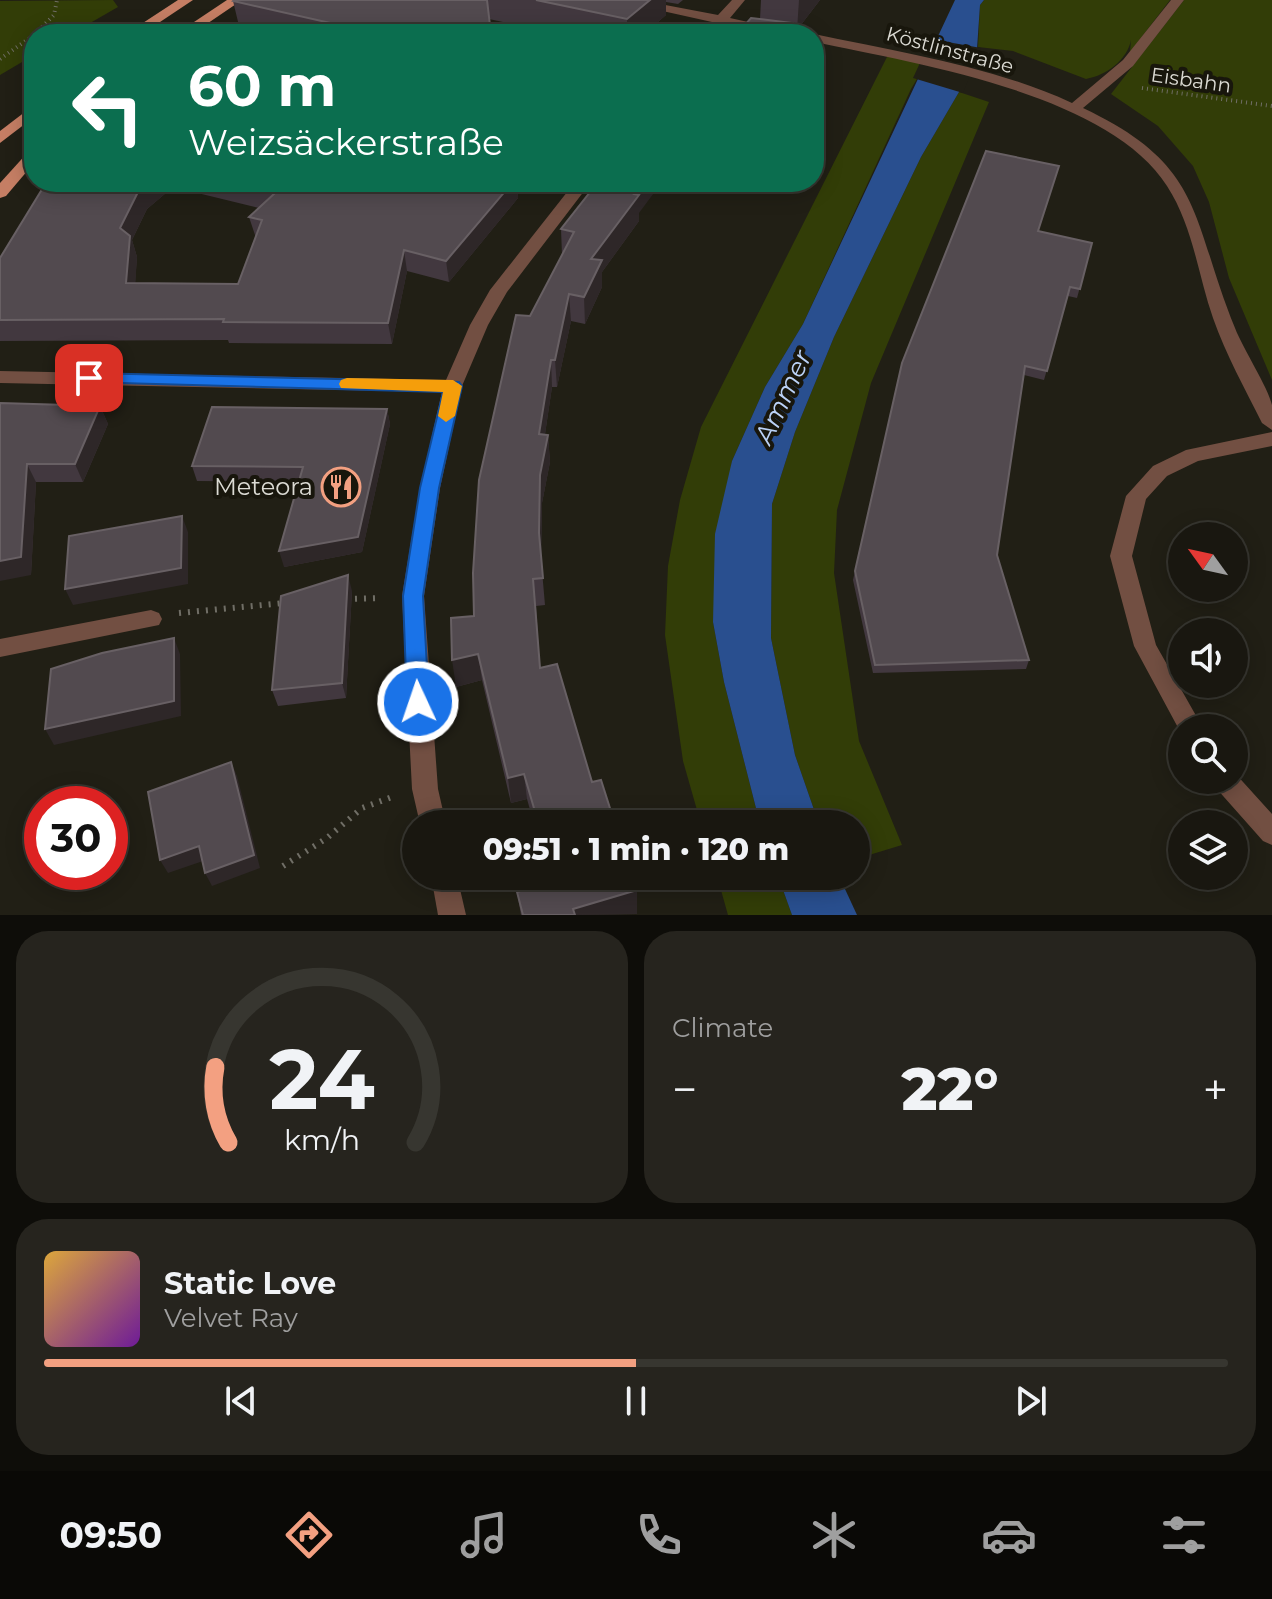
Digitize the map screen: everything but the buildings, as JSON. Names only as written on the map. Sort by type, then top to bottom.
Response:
[{"type":"main road","points":[[149,24],[187,0]]},
{"type":"main road","points":[[199,24],[236,0]]},
{"type":"main road","points":[[0,139],[24,118]]},
{"type":"main road","points":[[0,193],[24,165]]},
{"type":"street","points":[[619,0],[749,24]]},
{"type":"street","points":[[717,24],[739,0]]},
{"type":"street","points":[[1073,109],[1128,63],[1178,0]]},
{"type":"street","name":"Köstlinstraße","points":[[824,40],[941,65],[1000,83],[1073,109],[1137,144],[1172,180],[1192,222],[1223,322],[1272,423]]},
{"type":"street","points":[[430,810],[425,789],[413,596],[430,488],[453,386],[479,325],[499,290],[575,192]]},
{"type":"street","points":[[0,377],[453,386]]},
{"type":"street","points":[[1183,714],[1145,646],[1121,556],[1136,496],[1160,471],[1193,455],[1272,439]]},
{"type":"street","points":[[0,648],[151,619]]},
{"type":"street","points":[[1237,794],[1272,833]]},
{"type":"street","points":[[447,890],[452,915]]},
{"type":"path","points":[[45,24],[54,15],[57,0]]},
{"type":"path","points":[[0,59],[24,41]]},
{"type":"path","name":"Eisbahn","points":[[1105,83],[1272,106]]},
{"type":"path","points":[[332,600],[413,596]]},
{"type":"path","points":[[151,619],[205,608],[290,603]]},
{"type":"path","points":[[283,866],[330,837],[367,803],[382,799]]},
{"type":"green space","points":[[113,0],[118,7],[88,24],[24,24],[24,61],[0,75],[0,1]]},
{"type":"green space","points":[[984,0],[1170,0],[1130,52],[1131,40],[1115,66],[1086,79],[1013,51],[978,47],[980,5]]},
{"type":"green space","points":[[1184,0],[1272,0],[1272,380],[1229,278],[1209,202],[1193,166],[1158,126],[1111,94]]},
{"type":"green space","points":[[889,53],[927,62],[911,89],[803,324],[765,387],[732,461],[713,622],[724,682],[756,810],[697,810],[683,761],[665,635],[668,566],[680,500],[701,427],[819,192],[824,192],[824,182]]},
{"type":"green space","points":[[959,92],[989,102],[871,383],[837,510],[834,573],[859,741],[902,845],[870,855],[870,810],[814,810],[795,755],[771,638],[772,504],[795,432],[834,337],[921,157]]},
{"type":"green space","points":[[721,890],[783,890],[792,915],[728,915]]},
{"type":"water","name":"Ammer","points":[[955,0],[984,0],[980,5],[977,49],[959,92],[921,157],[834,337],[795,432],[772,504],[771,638],[795,755],[814,810],[756,810],[724,682],[713,622],[715,534],[732,461],[765,387],[803,324]]},
{"type":"water","points":[[783,890],[845,890],[857,915],[792,915]]},
{"type":"pier","points":[[931,39],[981,48],[963,93],[913,78]]},
{"type":"slow traffic","points":[[347,384],[453,386],[446,416]]},
{"type":"place","name":"Meteora","points":[[341,487]]},
{"type":"route","points":[[89,378],[453,386],[430,488],[413,596],[418,702]]}]
